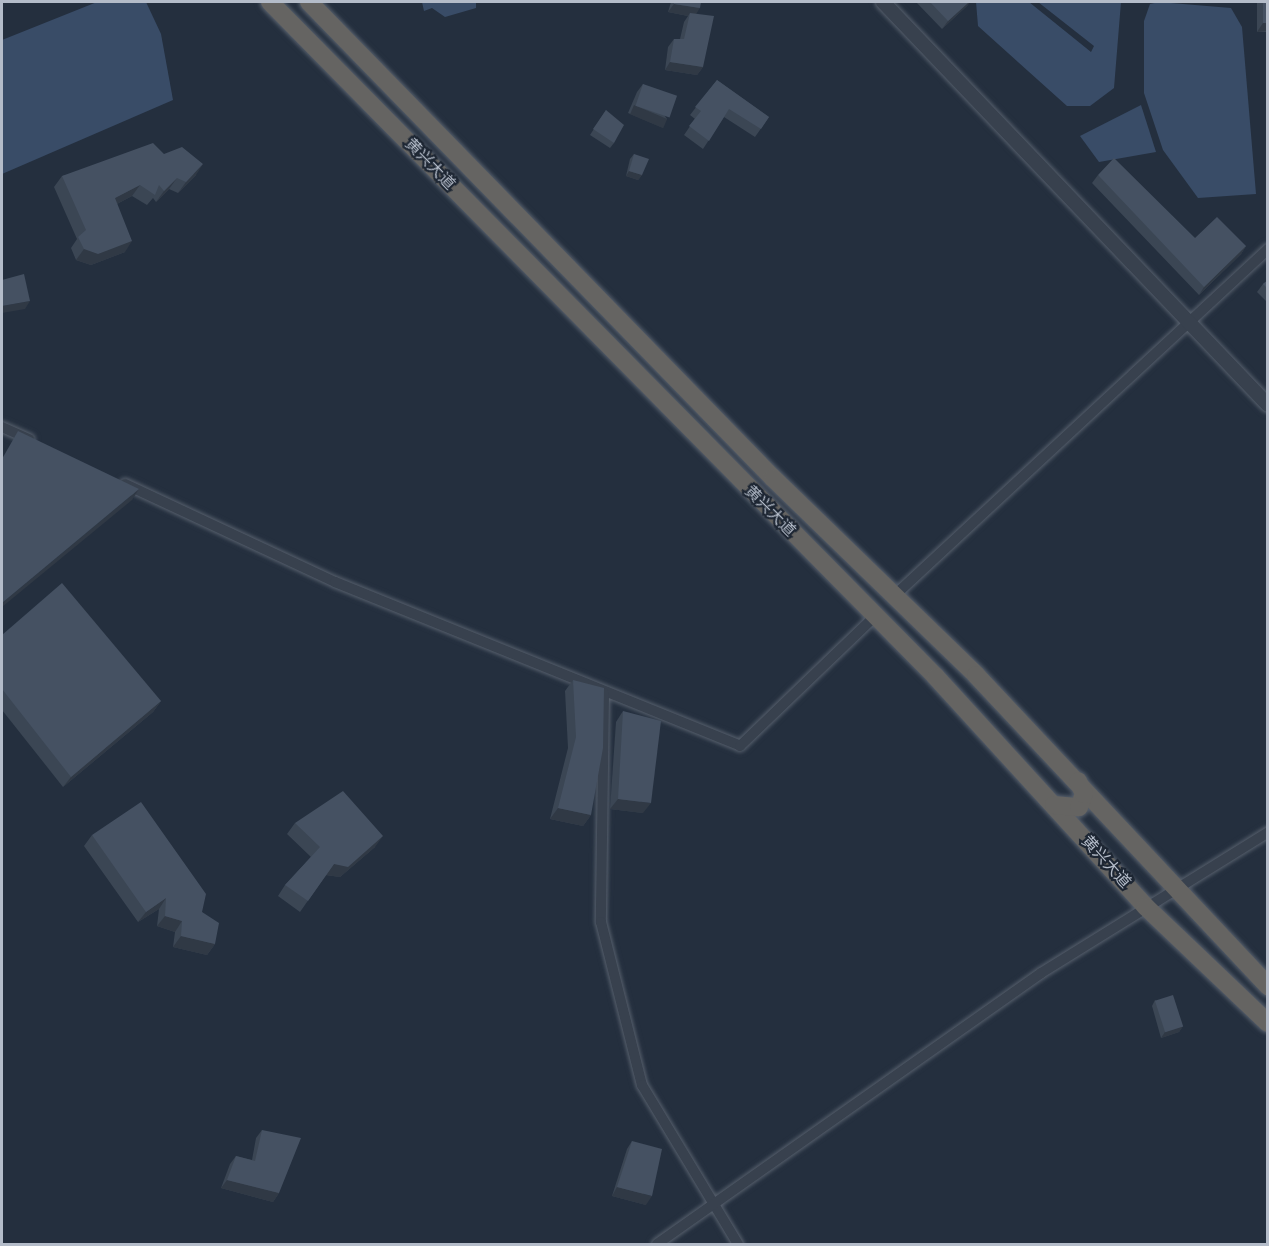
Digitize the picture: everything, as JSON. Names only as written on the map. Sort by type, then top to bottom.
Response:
[{"type":"highway","name":"黄兴大道","points":[[270,2],[874,616],[1054,805],[1146,907],[1268,1023]]},
{"type":"highway","name":"黄兴大道","points":[[309,2],[893,597],[1078,781],[1268,986]]},
{"type":"highway","points":[[1054,805],[1079,807],[1084,794],[1078,781]]},
{"type":"street","points":[[883,2],[1268,405]]},
{"type":"street","points":[[893,597],[1268,249]]},
{"type":"street","points":[[2,427],[38,443]]},
{"type":"street","points":[[111,478],[335,582],[604,693],[741,746],[874,616]]},
{"type":"street","points":[[604,693],[601,922],[642,1085],[711,1206],[738,1245]]},
{"type":"street","points":[[657,1245],[1041,974],[1268,832]]},
{"type":"water","points":[[97,2],[146,2],[161,34],[173,100],[2,174],[2,40]]},
{"type":"water","points":[[422,2],[476,2],[476,8],[445,17],[432,8],[424,11]]},
{"type":"water","points":[[976,2],[1029,2],[1091,52],[1094,46],[1038,2],[1121,2],[1114,88],[1090,106],[1067,106],[978,26]]},
{"type":"water","points":[[1159,2],[1231,8],[1242,27],[1256,194],[1198,198],[1163,150],[1144,93],[1144,21],[1150,4]]},
{"type":"water","points":[[1141,105],[1156,152],[1099,162],[1080,136]]},
{"type":"building","points":[[674,2],[701,2],[700,8],[674,4]]},
{"type":"building","points":[[930,2],[969,2],[948,21]]},
{"type":"building","points":[[1263,2],[1268,2],[1268,23],[1263,23]]},
{"type":"building","points":[[690,13],[714,16],[703,67],[670,62],[674,39],[684,39]]},
{"type":"building","points":[[717,80],[769,117],[761,129],[729,109],[709,141],[689,126],[701,111],[695,107]]},
{"type":"building","points":[[643,84],[677,96],[670,117],[636,106]]},
{"type":"building","points":[[606,110],[624,125],[614,143],[593,129]]},
{"type":"building","points":[[153,143],[164,154],[182,147],[203,164],[186,182],[177,178],[164,191],[159,185],[155,195],[140,185],[115,198],[132,241],[98,254],[84,249],[78,237],[86,230],[62,176]]},
{"type":"building","points":[[634,154],[649,159],[642,175],[629,171]]},
{"type":"building","points":[[1114,158],[1195,238],[1217,217],[1246,246],[1204,287],[1098,175]]},
{"type":"building","points":[[24,274],[30,301],[2,306],[2,280]]},
{"type":"building","points":[[18,431],[139,489],[2,603],[2,459]]},
{"type":"building","points":[[62,583],[161,701],[71,777],[2,689],[2,635]]},
{"type":"building","points":[[573,680],[604,688],[603,748],[591,815],[558,808],[576,737]]},
{"type":"building","points":[[623,711],[661,721],[651,803],[618,799]]},
{"type":"building","points":[[343,791],[383,836],[348,867],[334,864],[308,901],[285,885],[320,847],[295,823]]},
{"type":"building","points":[[141,802],[206,894],[202,912],[219,923],[215,944],[181,936],[182,921],[165,916],[166,898],[146,912],[92,835]]},
{"type":"building","points":[[1173,995],[1183,1026],[1165,1032],[1155,1001]]},
{"type":"building","points":[[262,1130],[301,1138],[279,1193],[227,1180],[236,1156],[255,1161]]},
{"type":"building","points":[[632,1141],[662,1149],[652,1196],[617,1187]]}]
